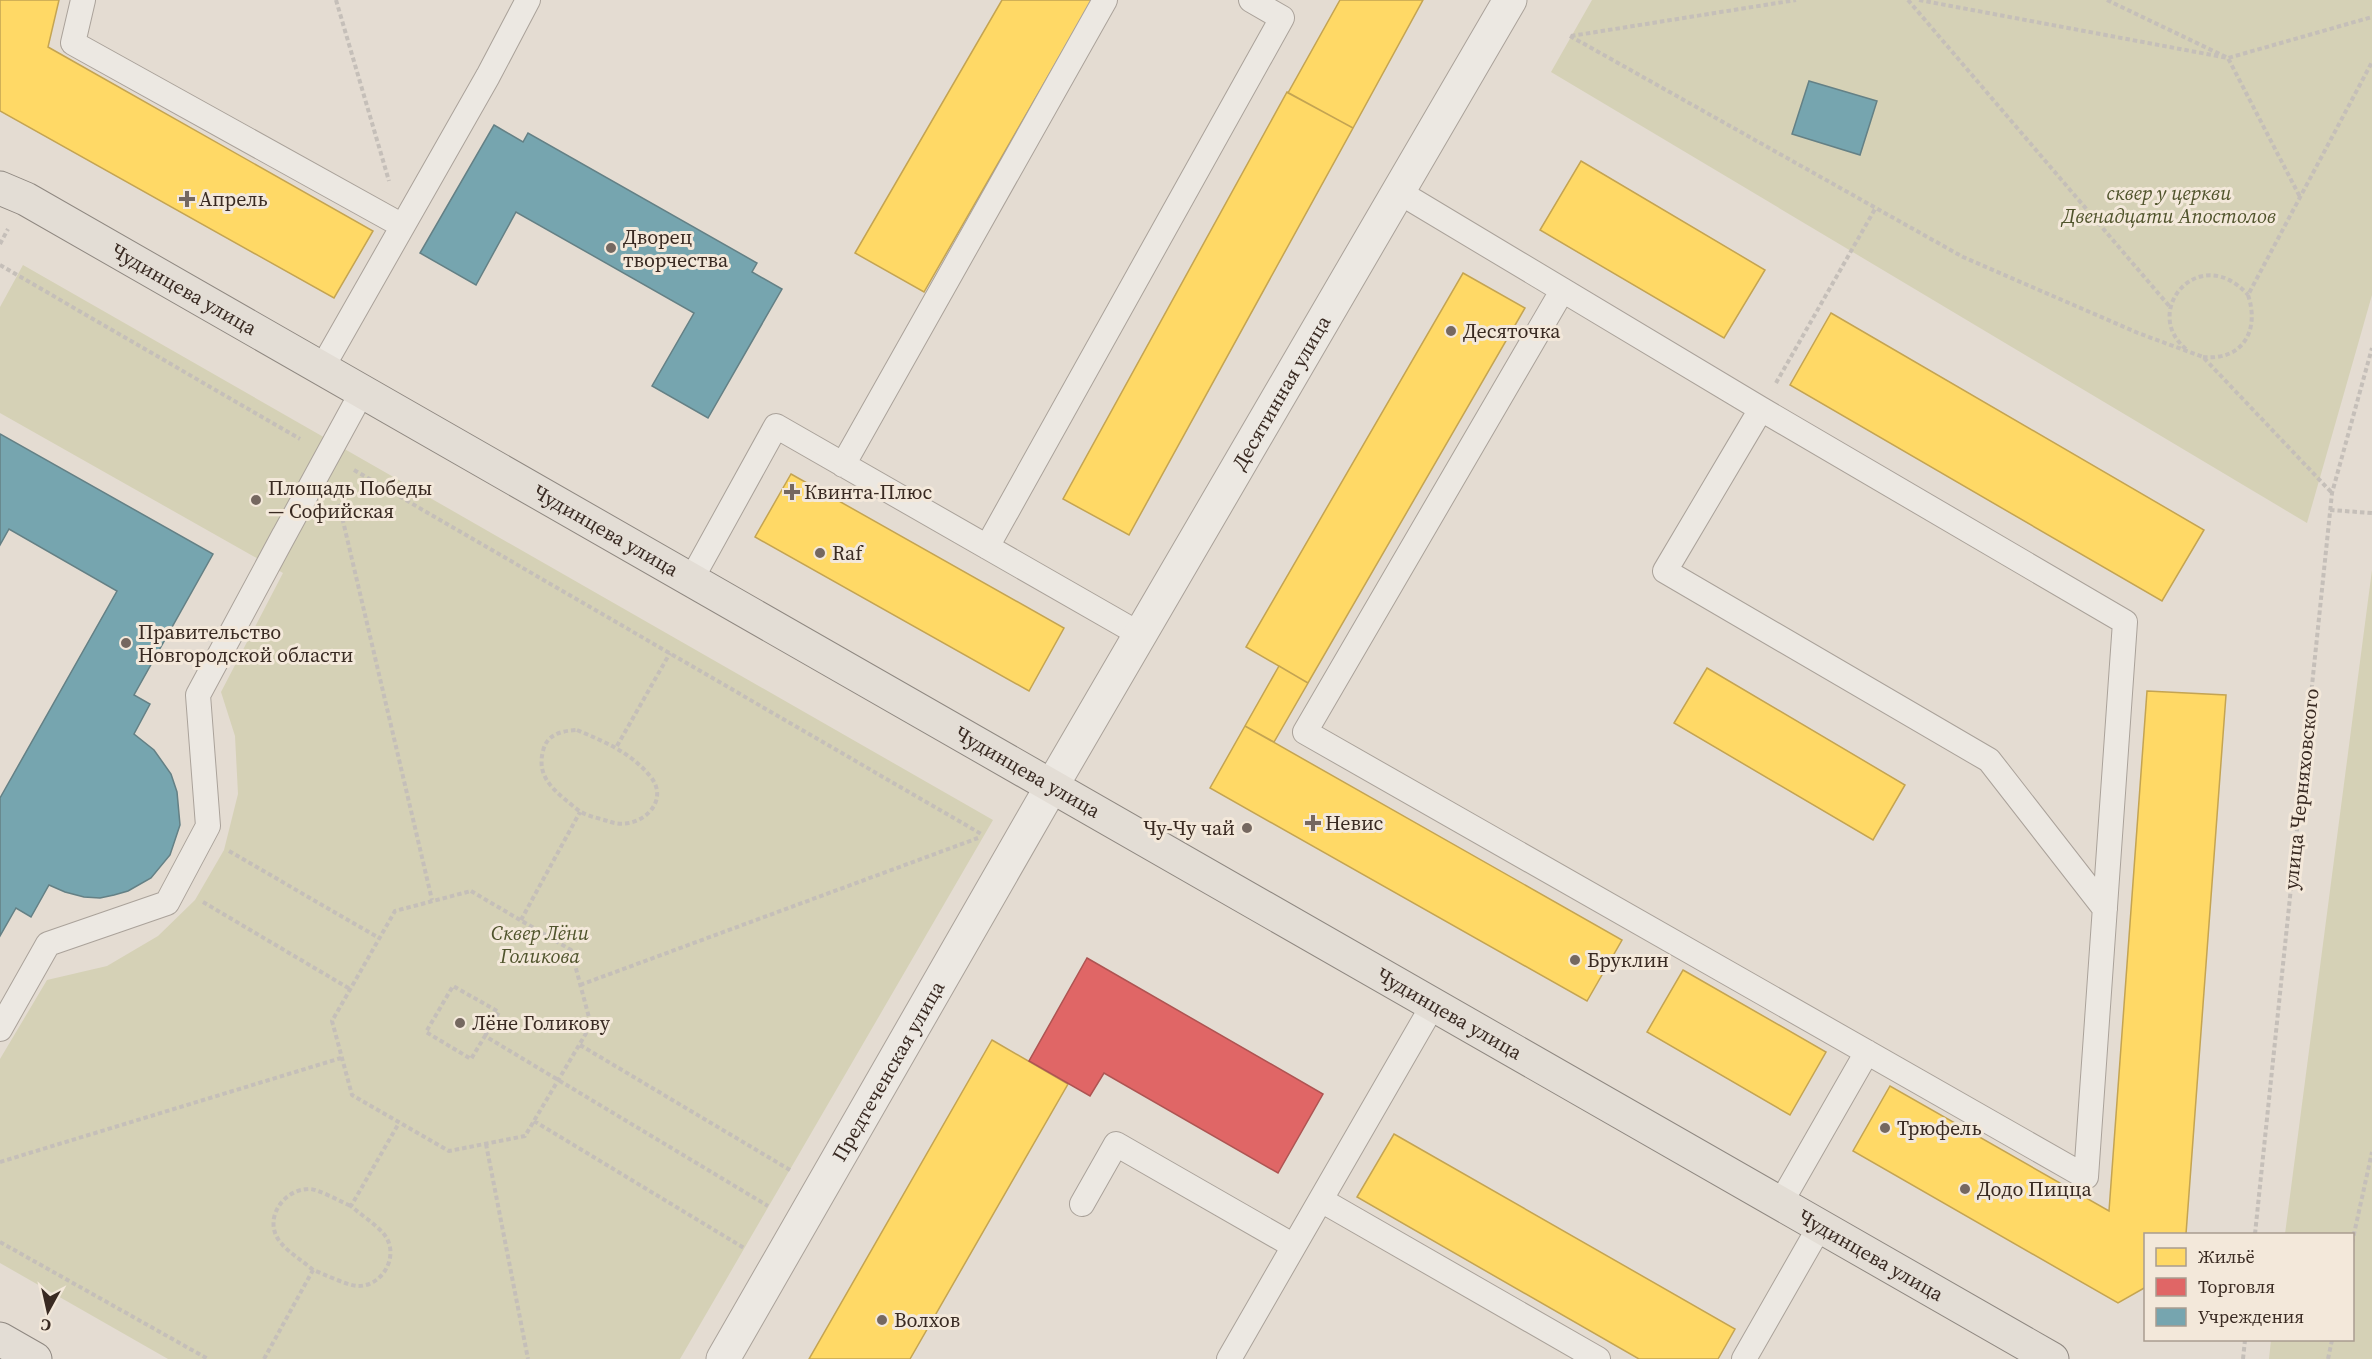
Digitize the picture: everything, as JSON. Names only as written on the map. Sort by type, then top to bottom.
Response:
[{"type":"main road","name":"Чудинцева улица","points":[[0,188],[26,199],[691,580],[1053,784],[1432,1005],[2052,1359]]},
{"type":"main road","points":[[0,1339],[35,1359]]},
{"type":"street","name":"Десятинная улица","points":[[1053,784],[1510,0]]},
{"type":"street","name":"Предтеченская улица","points":[[723,1359],[1053,784]]},
{"type":"lane","points":[[83,0],[73,43],[401,225]]},
{"type":"lane","points":[[322,368],[401,225],[488,76],[528,0]]},
{"type":"lane","points":[[843,465],[1105,0]]},
{"type":"lane","points":[[987,547],[1282,18],[1251,0]]},
{"type":"lane","points":[[1399,192],[1761,409],[2125,622],[2086,1177],[1305,732],[1562,291]]},
{"type":"lane","points":[[0,1029],[48,944],[167,903],[177,886],[208,826],[198,695],[362,392]]},
{"type":"lane","points":[[1761,409],[1665,571],[1989,760],[2105,909]]},
{"type":"lane","points":[[691,580],[776,426],[1141,635]]},
{"type":"lane","points":[[268,563],[284,535]]},
{"type":"lane","points":[[1229,1359],[1432,1005]]},
{"type":"lane","points":[[1780,1204],[1867,1052]]},
{"type":"lane","points":[[1082,1204],[1116,1144],[1294,1246]]},
{"type":"lane","points":[[1321,1200],[1598,1359]]},
{"type":"lane","points":[[1744,1359],[1820,1226]]},
{"type":"path","points":[[336,0],[401,225]]},
{"type":"path","points":[[1796,0],[1570,36],[1963,257],[2128,329],[2203,357],[2216,358],[2229,354],[2240,347],[2248,336],[2253,322],[2252,308],[2248,295],[2232,280],[2211,274],[2198,277],[2185,284],[2176,294],[2170,307],[2173,332],[2180,344],[2190,352],[2203,357],[2332,493]]},
{"type":"path","points":[[1908,0],[2170,307]]},
{"type":"path","points":[[1919,0],[2228,58],[2372,17]]},
{"type":"path","points":[[2107,0],[2228,58],[2300,197]]},
{"type":"path","points":[[2248,295],[2372,62]]},
{"type":"path","points":[[1761,409],[1875,209]]},
{"type":"path","points":[[0,244],[8,229]]},
{"type":"path","points":[[0,265],[984,836],[580,985]]},
{"type":"path","name":"улица Черняховского","points":[[2256,1233],[2332,493],[2372,348]]},
{"type":"path","points":[[328,455],[432,900]]},
{"type":"path","points":[[2330,510],[2372,513]]},
{"type":"path","points":[[617,747],[670,653]]},
{"type":"path","points":[[578,730],[617,747],[651,777],[657,792],[652,811],[639,821],[620,825],[580,812],[550,787],[540,763],[545,743],[559,731],[578,730]]},
{"type":"path","points":[[521,920],[580,812]]},
{"type":"path","points":[[203,836],[379,938]]},
{"type":"path","points":[[177,886],[350,989]]},
{"type":"path","points":[[471,891],[521,920],[571,950],[591,1025],[525,1136],[449,1151],[352,1095],[332,1021],[395,910],[471,891]]},
{"type":"path","points":[[453,986],[499,1012],[485,1036],[471,1059],[426,1032],[453,986]]},
{"type":"path","points":[[485,1036],[769,1207]]},
{"type":"path","points":[[579,1045],[820,1188]]},
{"type":"path","points":[[0,1162],[341,1058]]},
{"type":"path","points":[[534,1121],[775,1266]]},
{"type":"path","points":[[351,1206],[399,1123]]},
{"type":"path","points":[[486,1144],[528,1359]]},
{"type":"path","points":[[2354,1234],[2372,1152]]},
{"type":"path","points":[[309,1188],[351,1206],[385,1234],[390,1252],[387,1271],[375,1281],[357,1286],[313,1270],[279,1242],[273,1224],[277,1205],[291,1193],[309,1188]]},
{"type":"path","points":[[0,1242],[208,1359]]},
{"type":"path","points":[[264,1359],[313,1270]]},
{"type":"path","points":[[2243,1359],[2245,1341]]},
{"type":"path","points":[[2328,1359],[2332,1341]]},
{"type":"green space","name":"сквер у церкви Двенадцати Апостолов","points":[[1592,0],[2372,0],[2372,295],[2307,523],[1551,72]]},
{"type":"green space","name":"Сквер Лёни Голикова","points":[[23,265],[993,820],[680,1359],[168,1359],[0,1263],[0,1059],[47,980],[107,966],[158,936],[195,900],[224,850],[238,794],[235,736],[221,692],[283,573],[0,413],[0,307]]},
{"type":"green space","points":[[2372,570],[2372,1359],[2269,1359],[2271,1341],[2354,1341],[2354,1233],[2285,1233]]},
{"type":"building: Жильё","points":[[0,0],[59,0],[48,47],[373,231],[334,298],[0,111]]},
{"type":"building: Жильё","points":[[1002,0],[1092,0],[924,292],[855,253]]},
{"type":"building: Жильё","points":[[1340,0],[1423,0],[1353,128],[1288,93]]},
{"type":"building: Жильё","points":[[1287,92],[1353,128],[1129,535],[1063,499]]},
{"type":"building: Жильё","points":[[1581,161],[1765,270],[1724,338],[1540,230]]},
{"type":"building: Жильё","points":[[1463,273],[1525,308],[1308,683],[1246,647]]},
{"type":"building: Жильё","points":[[1831,313],[2204,530],[2162,601],[1790,385]]},
{"type":"building: Жильё","points":[[791,474],[1064,628],[1029,691],[755,537]]},
{"type":"building: Жильё","points":[[1279,666],[1308,683],[1274,742],[1245,726]]},
{"type":"building: Жильё","points":[[1707,668],[1905,785],[1873,840],[1674,723]]},
{"type":"building: Жильё","points":[[2147,691],[2226,695],[2186,1233],[2144,1233],[2144,1288],[2118,1303],[1853,1151],[1890,1086],[2109,1211]]},
{"type":"building: Жильё","points":[[1245,726],[1622,940],[1587,1001],[1210,788]]},
{"type":"building: Жильё","points":[[1683,970],[1826,1052],[1790,1115],[1647,1032]]},
{"type":"building: Жильё","points":[[992,1040],[1068,1084],[910,1359],[809,1359]]},
{"type":"building: Жильё","points":[[1394,1134],[1735,1329],[1718,1359],[1639,1359],[1357,1197]]},
{"type":"building: Торговля","points":[[1087,958],[1323,1094],[1278,1173],[1104,1073],[1090,1096],[1029,1061]]},
{"type":"building: Учреждения","points":[[1809,81],[1877,101],[1860,155],[1792,134]]},
{"type":"building: Учреждения","points":[[494,125],[523,142],[528,133],[757,263],[752,272],[782,289],[708,418],[652,386],[694,313],[516,212],[476,285],[420,253]]},
{"type":"building: Учреждения","name":"Правительство Новгородской области","points":[[0,434],[213,554],[134,695],[150,704],[134,734],[154,750],[171,774],[177,792],[180,825],[170,855],[151,878],[128,891],[114,895],[100,898],[84,897],[49,885],[31,917],[16,908],[0,936],[0,798],[117,591],[9,529],[0,545]]},
{"type":"place","name":"Апрель","points":[[187,199]]},
{"type":"place","name":"Дворец творчества","points":[[611,248]]},
{"type":"place","name":"Десяточка","points":[[1451,331]]},
{"type":"place","name":"Квинта-Плюс","points":[[792,492]]},
{"type":"place","name":"Площадь Победы — Софийская","points":[[256,500]]},
{"type":"place","name":"Raf","points":[[820,553]]},
{"type":"place","name":"Правительство Новгородской области","points":[[126,643]]},
{"type":"place","name":"Невис","points":[[1313,823]]},
{"type":"place","name":"Чу-Чу чай","points":[[1247,828]]},
{"type":"place","name":"Бруклин","points":[[1575,960]]},
{"type":"place","name":"Лёне Голикову","points":[[460,1023]]},
{"type":"place","name":"Трюфель","points":[[1885,1128]]},
{"type":"place","name":"Додо Пицца","points":[[1965,1189]]},
{"type":"place","name":"Волхов","points":[[882,1320]]}]
